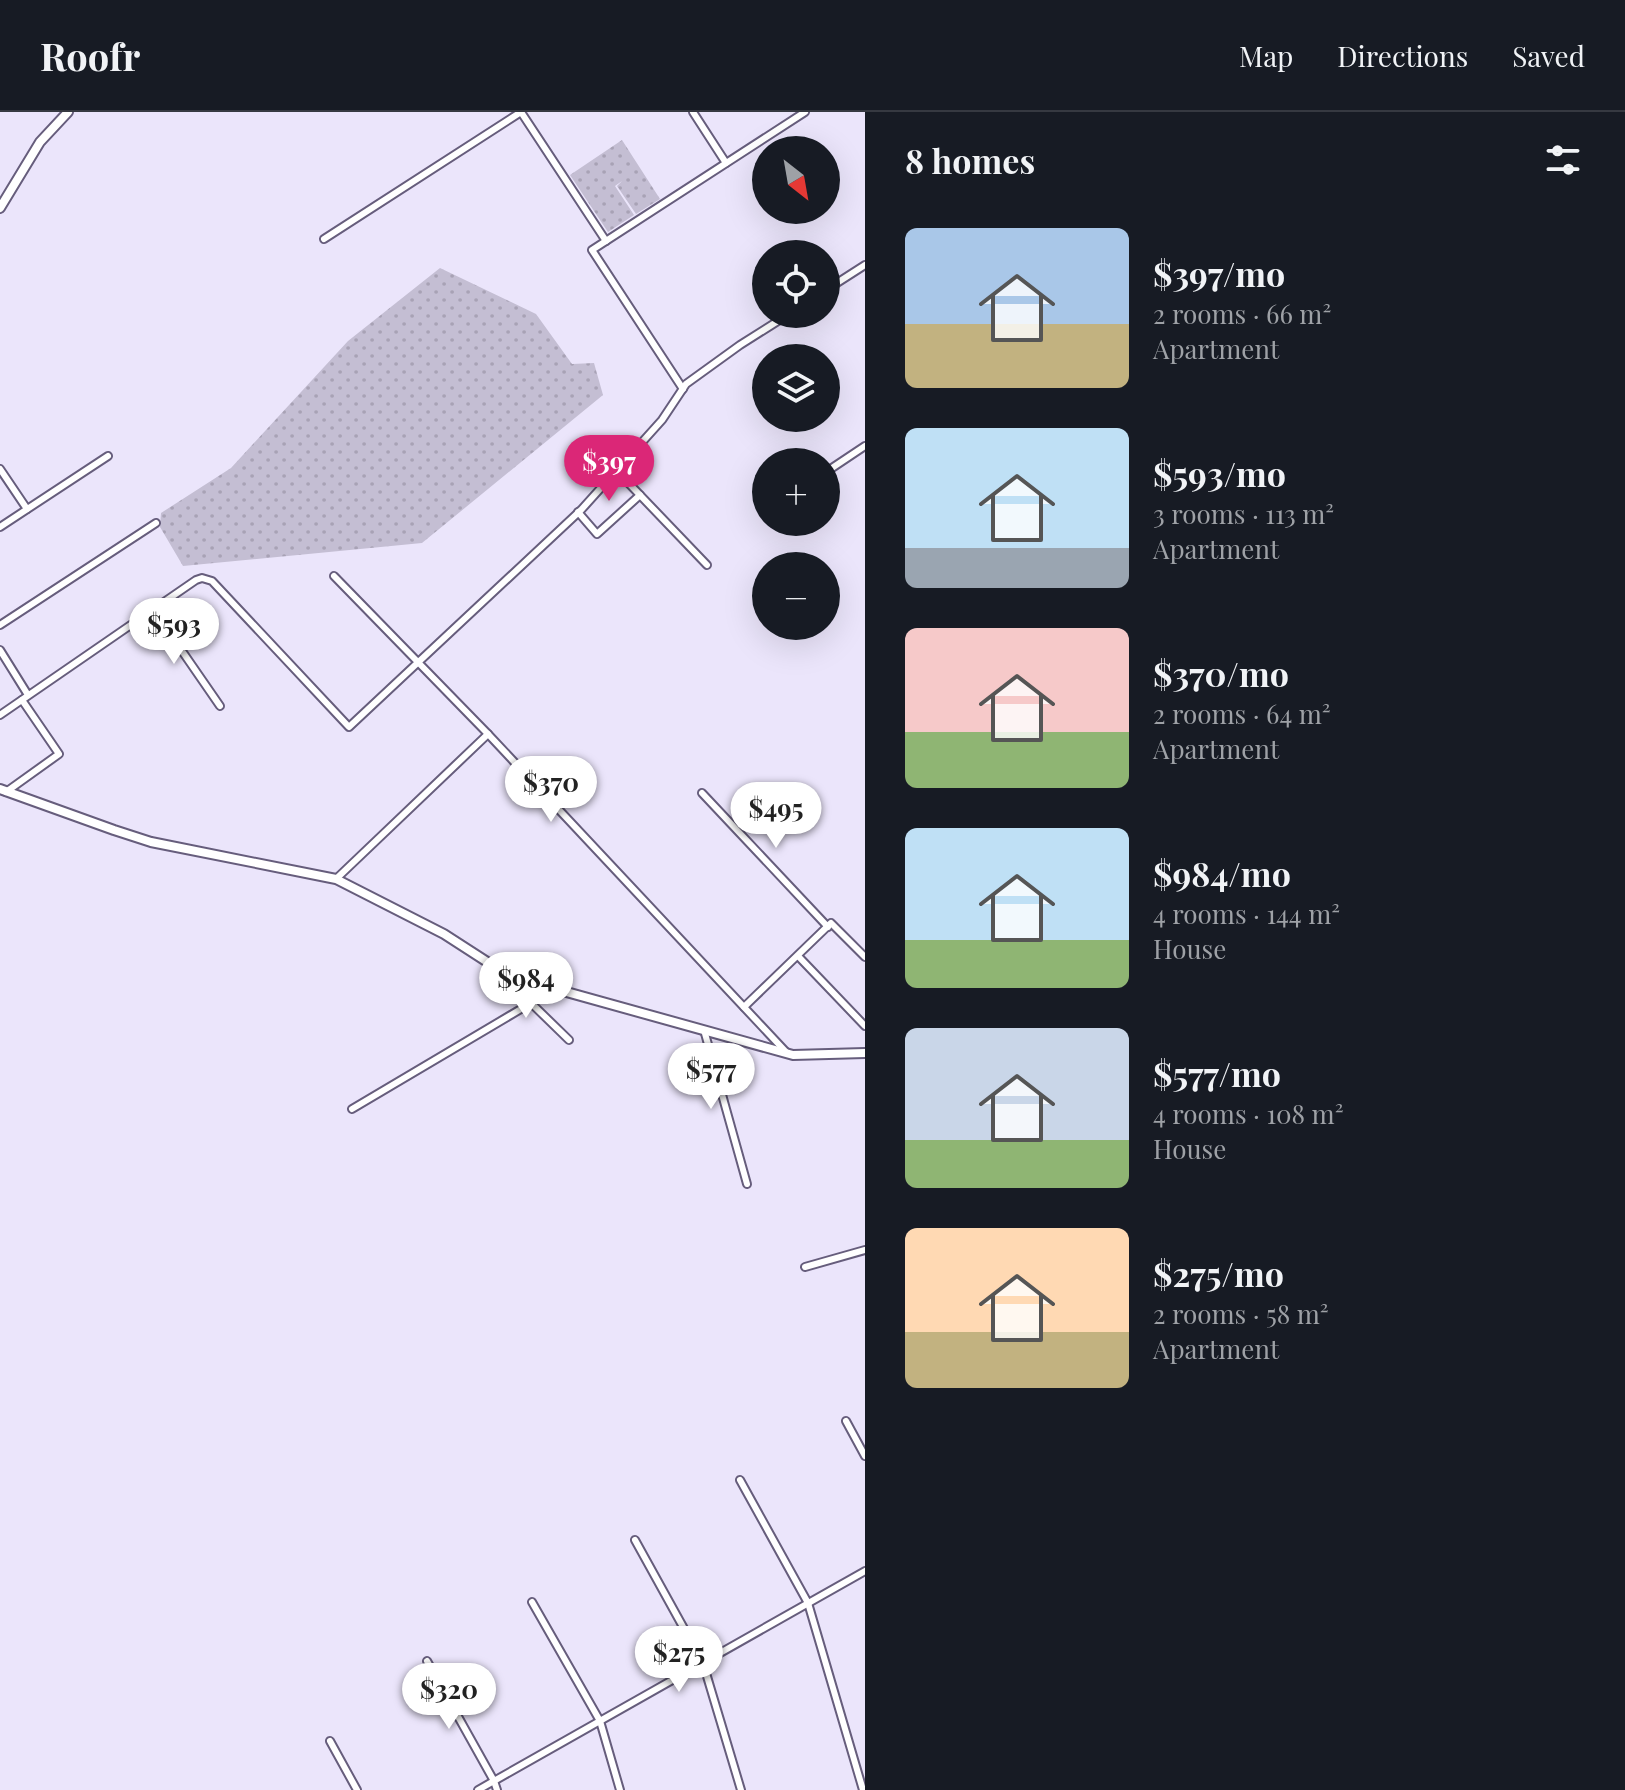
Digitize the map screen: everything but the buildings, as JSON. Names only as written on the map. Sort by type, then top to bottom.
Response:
[{"type":"street","points":[[0,208],[40,142],[68,112]]},
{"type":"street","points":[[324,239],[521,112],[606,241]]},
{"type":"street","points":[[693,112],[726,163]]},
{"type":"street","points":[[683,389],[592,250],[805,112]]},
{"type":"street","points":[[840,281],[862,267],[865,276]]},
{"type":"street","points":[[0,715],[202,578],[212,581],[349,727],[578,512],[662,420],[686,384],[767,328]]},
{"type":"street","points":[[593,446],[707,565]]},
{"type":"street","points":[[840,463],[865,446]]},
{"type":"street","points":[[0,527],[108,456]]},
{"type":"street","points":[[0,469],[27,509]]},
{"type":"street","points":[[578,512],[597,534],[640,495]]},
{"type":"street","points":[[0,625],[156,523]]},
{"type":"street","points":[[334,576],[488,734],[787,1053]]},
{"type":"street","points":[[153,609],[220,706]]},
{"type":"street","points":[[0,650],[59,754],[3,790]]},
{"type":"street","points":[[336,879],[488,734]]},
{"type":"street","points":[[3,790],[151,842],[336,879],[444,934],[509,976],[793,1055],[865,1053]]},
{"type":"street","points":[[702,793],[828,927]]},
{"type":"street","points":[[744,1007],[831,923],[865,957]]},
{"type":"street","points":[[798,956],[865,1026]]},
{"type":"street","points":[[509,976],[531,1003],[569,1040]]},
{"type":"street","points":[[352,1109],[531,1003]]},
{"type":"street","points":[[704,1030],[747,1184]]},
{"type":"street","points":[[805,1267],[865,1250]]},
{"type":"street","points":[[846,1421],[865,1456]]},
{"type":"street","points":[[740,1480],[808,1603],[863,1790]]},
{"type":"street","points":[[635,1540],[703,1663],[741,1790]]},
{"type":"street","points":[[478,1790],[865,1571]]},
{"type":"street","points":[[532,1602],[600,1721],[620,1790]]},
{"type":"street","points":[[427,1661],[497,1790]]},
{"type":"street","points":[[330,1741],[357,1790]]},
{"type":"shaded area","points":[[622,140],[660,199],[636,214],[617,186],[622,181],[615,186],[634,215],[608,232],[570,175]]},
{"type":"shaded area","points":[[440,268],[536,314],[572,364],[594,363],[603,395],[422,543],[183,566],[160,527],[161,513],[231,468],[348,341]]}]
